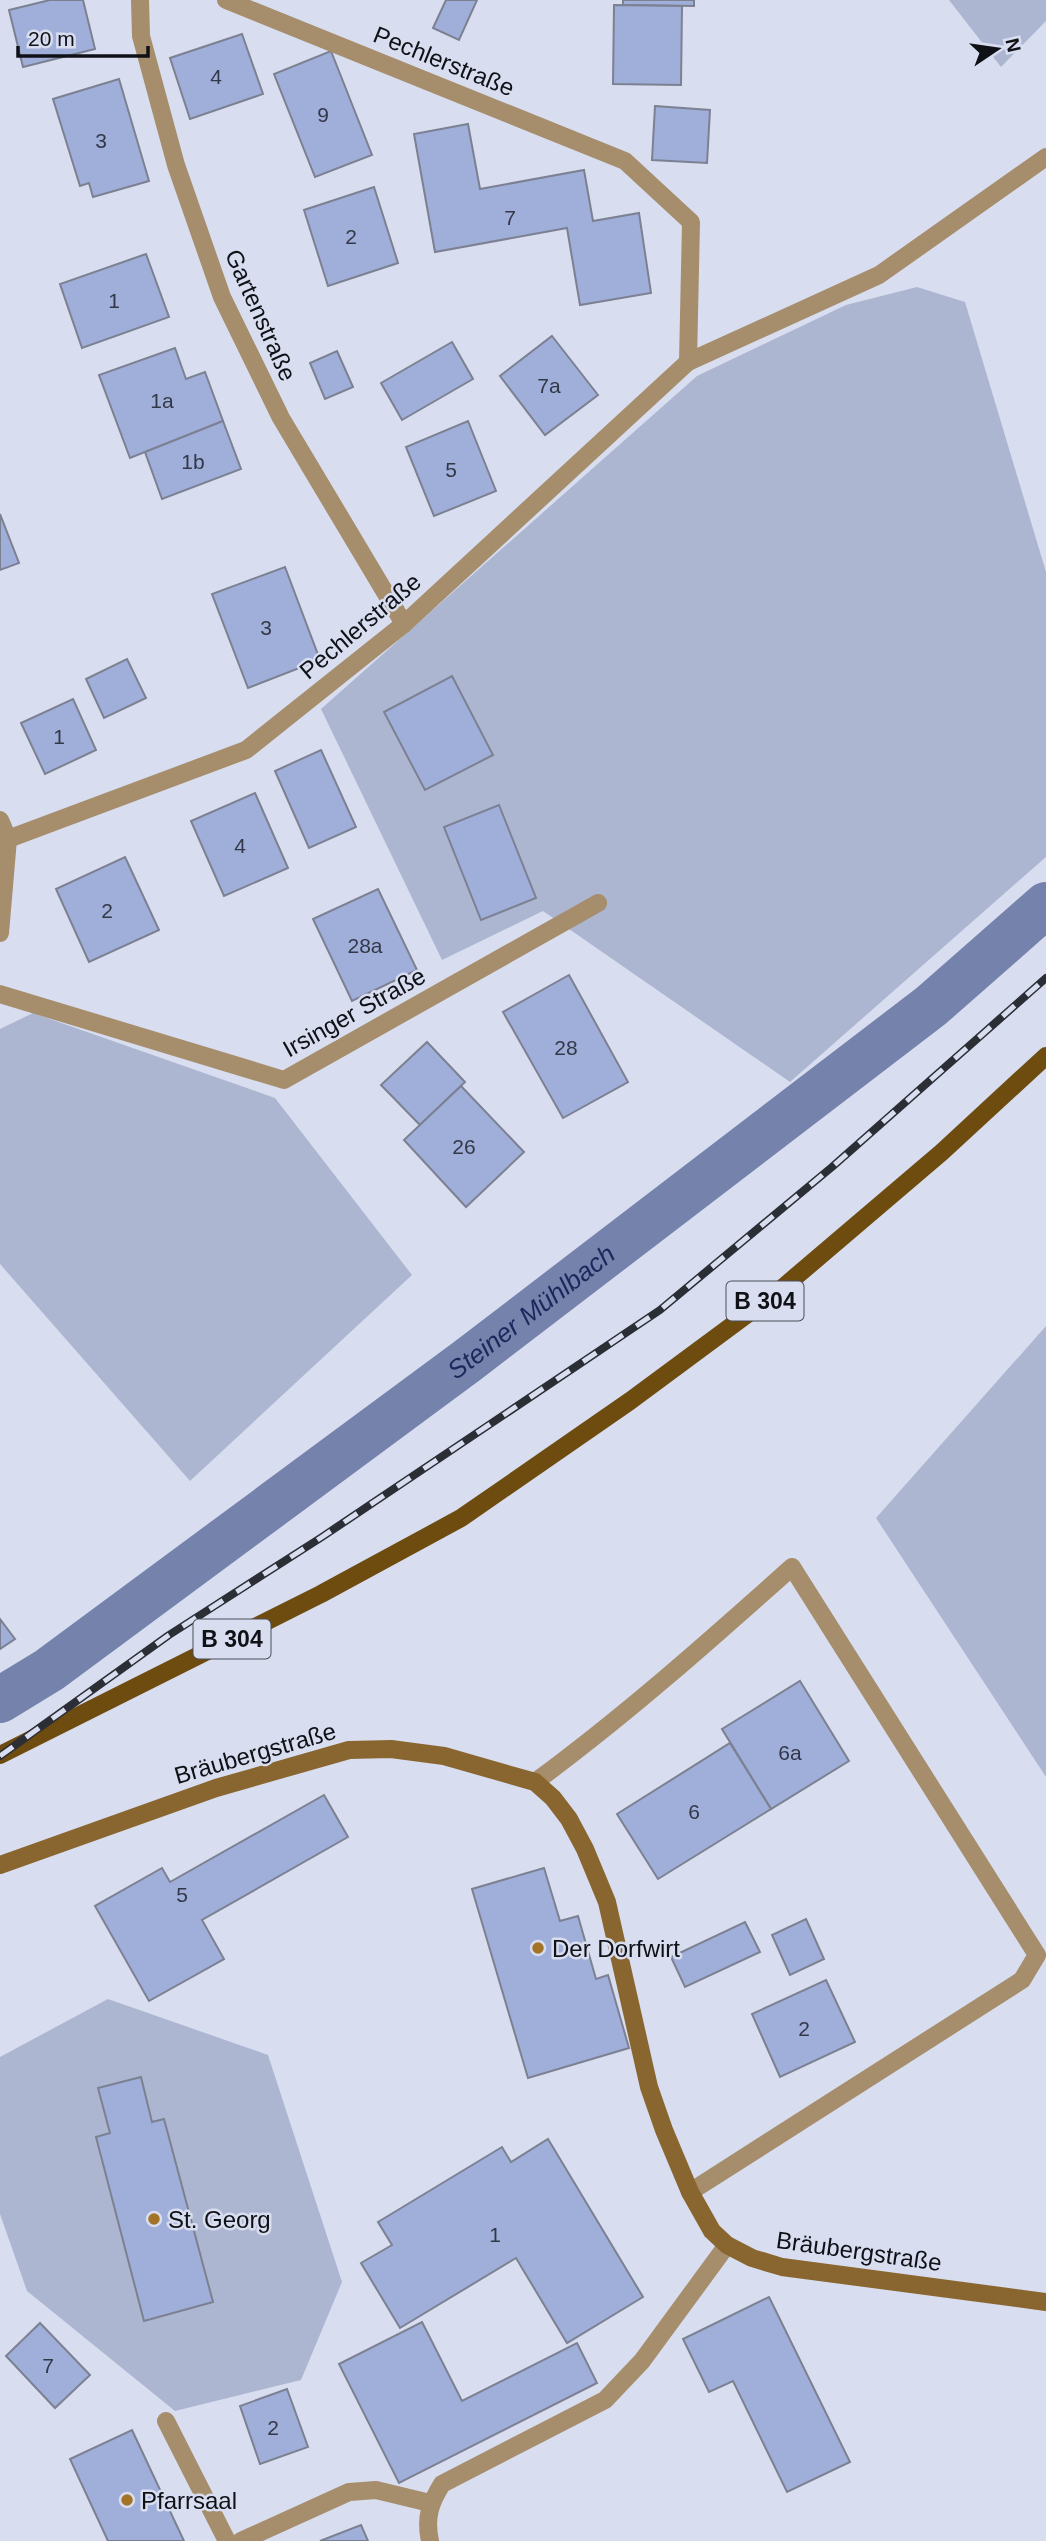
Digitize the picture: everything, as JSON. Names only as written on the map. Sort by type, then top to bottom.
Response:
[{"type":"main road","name":"B 304","points":[[0,1755],[321,1594],[461,1518],[630,1401],[780,1290],[942,1152],[1046,1056]]},
{"type":"street","name":"Gartenstraße","points":[[140,0],[141,36],[176,165],[222,297],[281,418],[404,624]]},
{"type":"street","name":"Pechlerstraße","points":[[226,0],[625,161],[691,222],[688,362]]},
{"type":"street","name":"Pechlerstraße","points":[[4,836],[246,750],[404,624],[688,362],[879,275],[1046,157]]},
{"type":"street","points":[[0,820],[4,836],[0,933]]},
{"type":"street","name":"Irsinger Straße","points":[[0,993],[284,1080],[598,904]]},
{"type":"street","points":[[535,1782],[605,1730],[668,1678],[792,1567],[1037,1955],[1022,1980],[690,2192]]},
{"type":"street","name":"Bräubergstraße","points":[[0,1865],[216,1788],[349,1750],[391,1749],[444,1756],[535,1782],[553,1798],[569,1819],[607,1902],[649,2088],[663,2130],[690,2192],[712,2231],[727,2245],[752,2258],[782,2267],[1046,2302]]},
{"type":"street","points":[[430,2541],[427,2526],[430,2503],[442,2484],[605,2400],[642,2361],[727,2245]]},
{"type":"street","points":[[166,2421],[227,2541]]},
{"type":"street","points":[[241,2541],[349,2492],[376,2490],[430,2503]]},
{"type":"shaded area","points":[[949,0],[1046,0],[1046,21],[1001,67]]},
{"type":"shaded area","points":[[917,287],[965,302],[1046,572],[1046,857],[790,1082],[543,911],[442,960],[321,709],[697,376],[846,305]]},
{"type":"shaded area","points":[[33,1013],[275,1098],[412,1275],[190,1481],[0,1264],[0,1029]]},
{"type":"shaded area","points":[[1046,1326],[1046,1777],[876,1518]]},
{"type":"shaded area","points":[[108,1999],[268,2055],[342,2282],[301,2380],[175,2411],[27,2291],[0,2214],[0,2057]]},
{"type":"building","points":[[50,0],[83,0],[95,49],[23,67],[9,10]]},
{"type":"building","points":[[446,0],[477,0],[459,40],[433,28]]},
{"type":"building","points":[[623,0],[694,0],[694,6],[623,5]]},
{"type":"building","points":[[614,5],[682,6],[681,85],[613,84]]},
{"type":"building","points":[[242,34],[263,94],[190,119],[170,58]]},
{"type":"building","points":[[331,51],[372,155],[315,177],[274,74]]},
{"type":"building","points":[[119,79],[149,181],[93,197],[89,183],[80,186],[53,99]]},
{"type":"building","points":[[655,106],[710,110],[707,163],[652,160]]},
{"type":"building","points":[[468,124],[480,189],[584,170],[593,221],[639,213],[651,293],[580,305],[567,228],[435,252],[414,134]]},
{"type":"building","points":[[374,187],[398,263],[328,286],[304,210]]},
{"type":"building","points":[[146,254],[169,317],[82,348],[60,284]]},
{"type":"building","points":[[552,336],[598,395],[545,435],[500,376]]},
{"type":"building","points":[[452,342],[473,379],[402,420],[381,383]]},
{"type":"building","points":[[175,348],[186,379],[205,372],[223,421],[130,458],[99,375]]},
{"type":"building","points":[[337,351],[353,387],[325,399],[310,363]]},
{"type":"building","points":[[223,421],[241,469],[162,499],[145,452]]},
{"type":"building","points":[[468,421],[496,491],[434,516],[406,447]]},
{"type":"building","points":[[0,514],[19,563],[0,570]]},
{"type":"building","points":[[285,567],[320,660],[248,688],[212,594]]},
{"type":"building","points":[[127,659],[146,698],[104,718],[86,679]]},
{"type":"building","points":[[452,676],[493,755],[425,790],[384,712]]},
{"type":"building","points":[[73,699],[96,750],[45,774],[21,723]]},
{"type":"building","points":[[321,750],[356,827],[309,848],[275,771]]},
{"type":"building","points":[[255,793],[288,868],[224,896],[191,821]]},
{"type":"building","points":[[499,805],[536,898],[481,920],[444,827]]},
{"type":"building","points":[[125,857],[159,930],[89,962],[56,889]]},
{"type":"building","points":[[378,889],[417,970],[352,1001],[313,919]]},
{"type":"building","points":[[569,975],[628,1082],[563,1118],[503,1012]]},
{"type":"building","points":[[427,1042],[465,1082],[420,1125],[381,1085]]},
{"type":"building","points":[[461,1086],[524,1152],[466,1207],[404,1140]]},
{"type":"building","points":[[0,1619],[15,1639],[0,1649]]},
{"type":"building","points":[[800,1681],[849,1761],[771,1809],[722,1729]]},
{"type":"building","points":[[730,1743],[771,1809],[658,1879],[617,1814]]},
{"type":"building","points":[[324,1795],[348,1837],[202,1920],[224,1959],[149,2001],[95,1906],[162,1868],[170,1882]]},
{"type":"building","name":"Der Dorfwirt","points":[[544,1868],[560,1921],[578,1916],[596,1979],[608,1975],[629,2048],[528,2078],[472,1889]]},
{"type":"building","points":[[806,1919],[824,1959],[790,1975],[772,1935]]},
{"type":"building","points":[[745,1922],[760,1952],[685,1987],[671,1957]]},
{"type":"building","points":[[826,1980],[855,2042],[780,2077],[752,2014]]},
{"type":"building","name":"St. Georg","points":[[141,2077],[152,2122],[164,2119],[213,2302],[144,2321],[96,2137],[110,2133],[98,2088]]},
{"type":"building","points":[[548,2139],[643,2297],[567,2343],[516,2258],[400,2328],[361,2263],[392,2245],[378,2222],[502,2147],[511,2162]]},
{"type":"building","points":[[769,2297],[850,2462],[787,2492],[733,2381],[709,2392],[683,2339]]},
{"type":"building","points":[[422,2322],[462,2401],[577,2343],[597,2383],[399,2483],[339,2364]]},
{"type":"building","points":[[40,2323],[90,2375],[55,2408],[6,2356]]},
{"type":"building","points":[[287,2389],[308,2447],[260,2464],[240,2406]]},
{"type":"building","name":"Pfarrsaal","points":[[132,2430],[184,2541],[108,2541],[70,2459]]},
{"type":"building","points":[[361,2525],[368,2541],[320,2541]]},
{"type":"waterway","name":"Steiner Mühlbach","points":[[0,1700],[49,1670],[467,1361],[931,1006],[1046,905]]},
{"type":"railway","points":[[0,1756],[169,1635],[322,1537],[660,1310],[832,1167],[1046,978]]},
{"type":"place","name":"Der Dorfwirt","points":[[538,1948]]},
{"type":"place","name":"St. Georg","points":[[154,2219]]},
{"type":"place","name":"Pfarrsaal","points":[[127,2500]]}]
